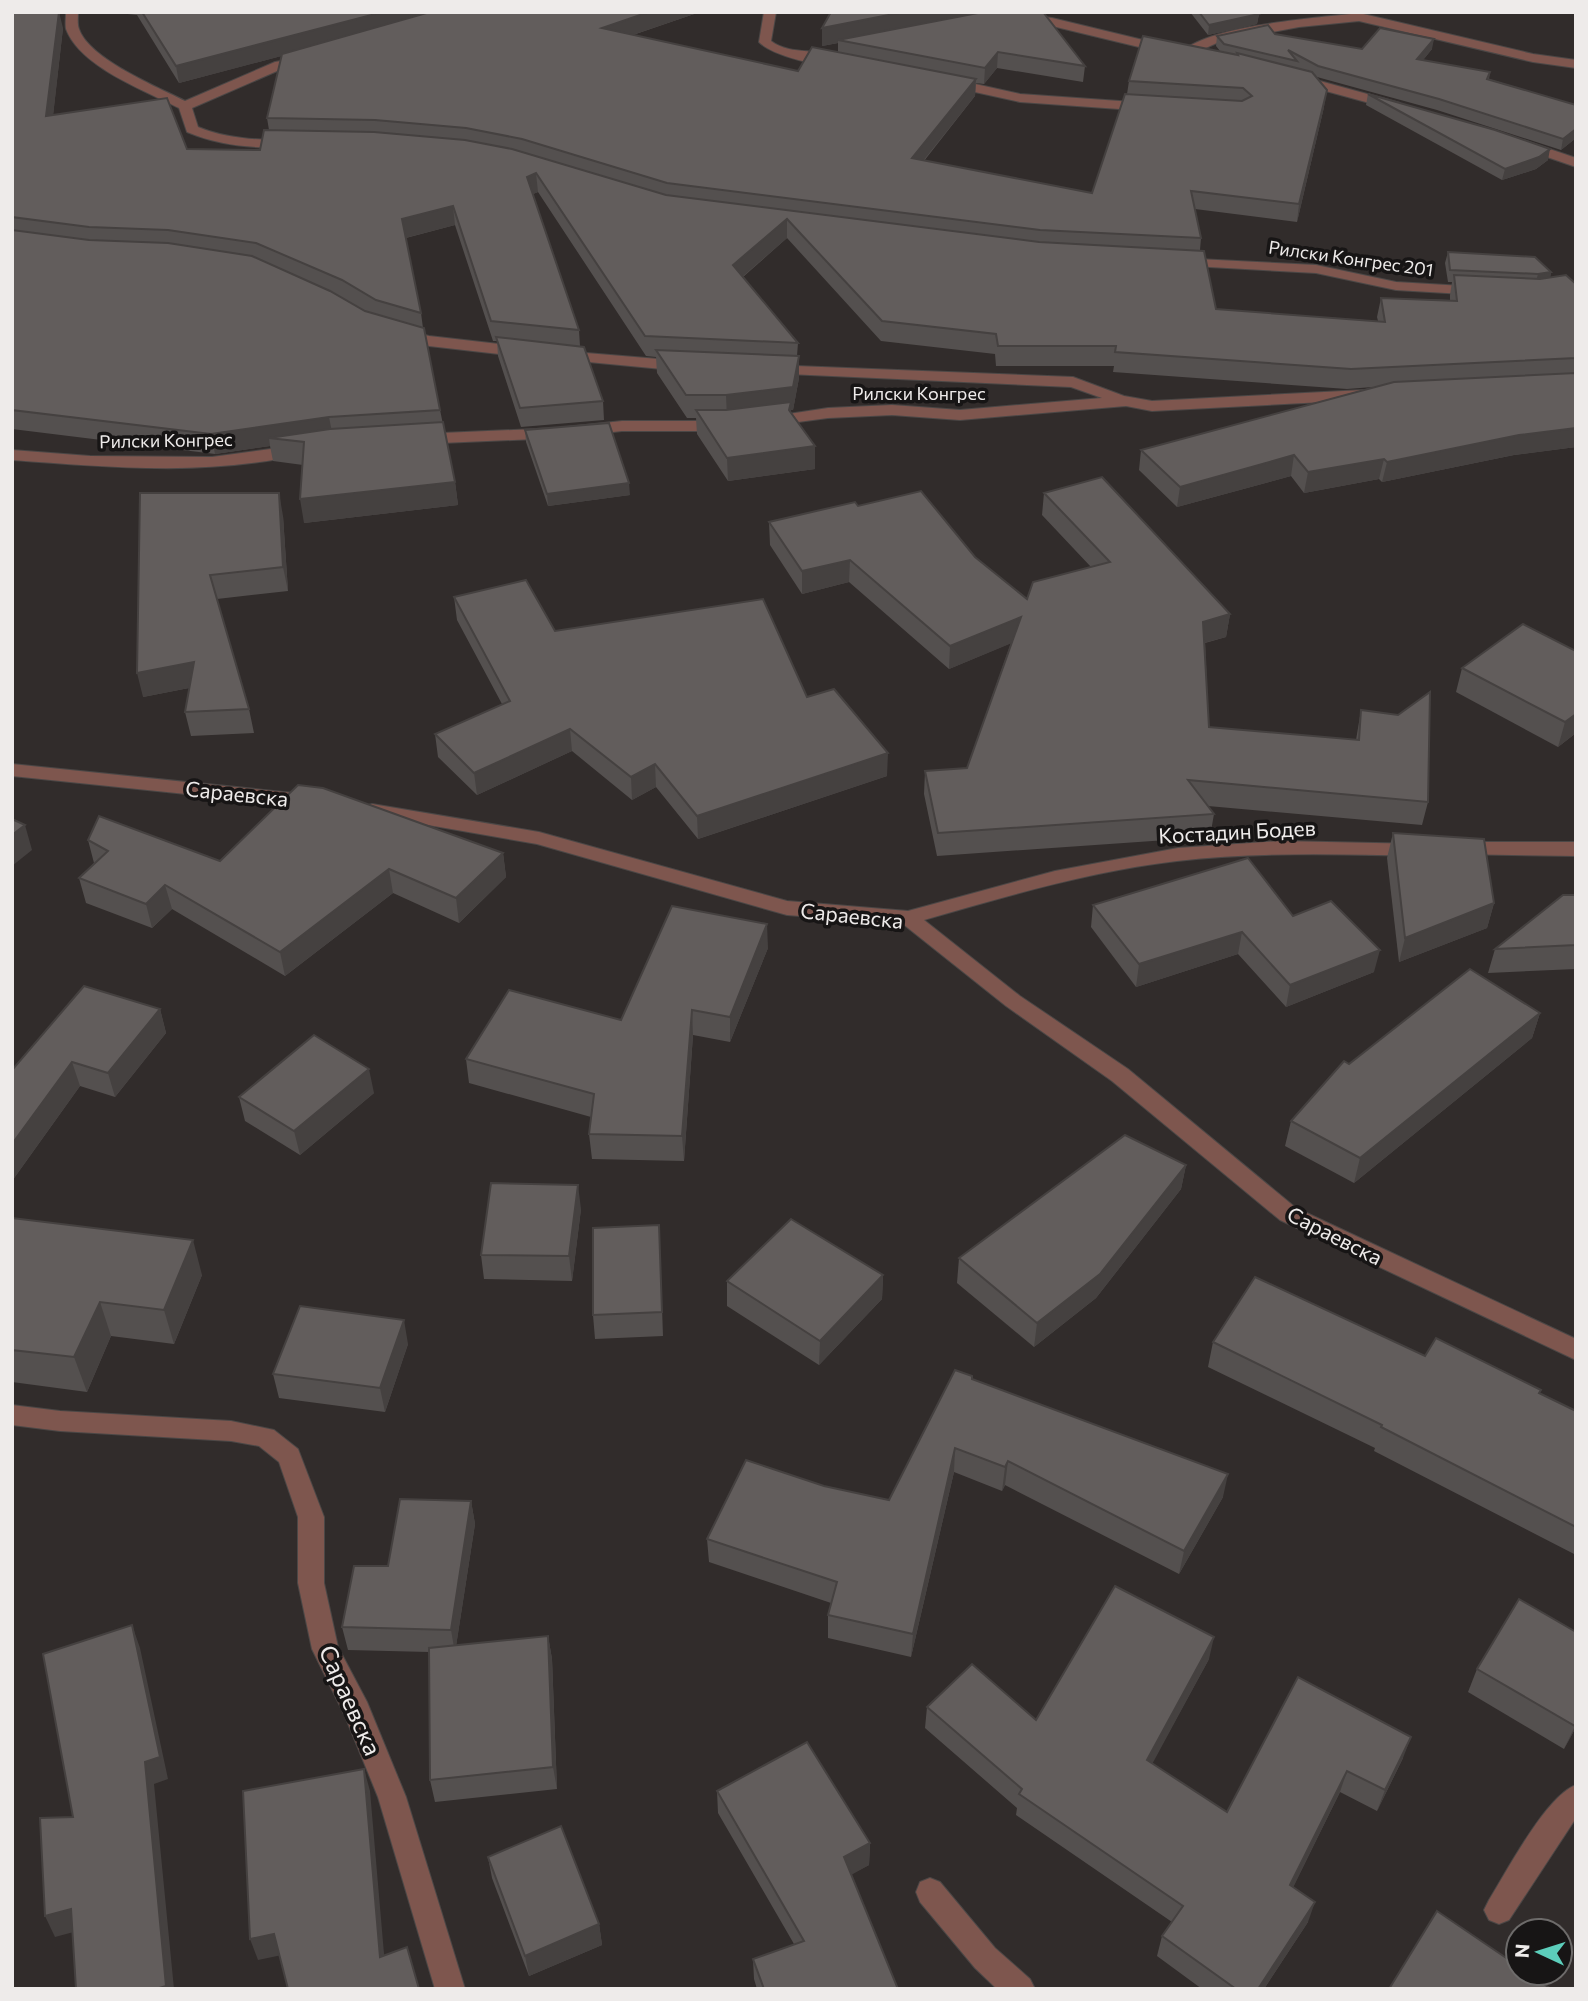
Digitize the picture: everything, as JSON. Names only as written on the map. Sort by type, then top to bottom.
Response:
[{"type":"street","points":[[72,12],[72,28],[90,51],[106,64],[185,106],[192,129],[206,136],[240,143],[310,144]]},
{"type":"street","points":[[770,12],[765,42],[770,47],[848,63]]},
{"type":"street","points":[[1186,53],[1215,38],[1299,23],[1359,17],[1533,58],[1576,64]]},
{"type":"street","points":[[1003,19],[1030,18],[1052,22],[1212,59]]},
{"type":"street","points":[[810,55],[847,48]]},
{"type":"street","points":[[185,106],[280,65],[319,55]]},
{"type":"street","points":[[1280,74],[1407,110]]},
{"type":"street","points":[[936,80],[1020,98],[1160,108]]},
{"type":"street","points":[[1510,139],[1576,163]]},
{"type":"street","name":"Рилски Конгрес 201","points":[[1169,262],[1316,269],[1396,286],[1494,291]]},
{"type":"street","points":[[382,328],[442,343],[698,367]]},
{"type":"street","points":[[754,369],[1073,382],[1126,401]]},
{"type":"street","name":"Рилски Конгрес","points":[[397,440],[558,433],[622,426],[743,424],[828,413],[892,410],[960,415],[1126,401],[1152,406],[1375,394]]},
{"type":"street","name":"Рилски Конгрес","points":[[12,455],[90,461],[212,462],[320,447]]},
{"type":"street","name":"Сараевска","points":[[12,770],[345,806],[539,838],[787,908],[908,918],[1013,1001],[1119,1075],[1288,1214],[1576,1350]]},
{"type":"street","name":"Костадин Бодев","points":[[908,918],[1022,885],[1147,859],[1200,853],[1329,848],[1576,849]]},
{"type":"street","name":"Сараевска","points":[[12,1415],[265,1437],[289,1456],[311,1517],[311,1584],[325,1649],[357,1711],[392,1797],[450,1989]]},
{"type":"street","points":[[1499,1910],[1559,1816],[1576,1798]]},
{"type":"street","points":[[930,1892],[985,1958],[1020,1989]]},
{"type":"building","points":[[12,12],[59,12],[46,116],[167,98],[187,149],[260,150],[264,130],[374,132],[465,140],[512,149],[666,195],[1039,242],[1204,251],[1216,309],[1385,322],[1381,298],[1457,301],[1454,275],[1540,279],[1566,275],[1576,284],[1576,358],[1351,369],[1115,352],[1116,346],[998,346],[996,334],[882,321],[787,219],[733,265],[798,343],[645,336],[536,173],[527,177],[579,330],[491,321],[453,206],[402,219],[421,313],[376,300],[342,280],[256,243],[168,230],[89,227],[12,217]]},
{"type":"building","points":[[142,12],[383,12],[176,66]]},
{"type":"building","points":[[430,12],[649,12],[602,28],[798,71],[812,47],[976,79],[912,158],[1092,193],[1125,94],[1242,101],[1252,96],[1243,88],[1129,81],[1143,36],[1238,55],[1237,53],[1312,72],[1327,90],[1299,204],[1191,191],[1201,238],[1040,230],[667,183],[522,139],[466,128],[375,120],[267,118],[282,54]]},
{"type":"building","points":[[831,12],[904,12],[822,28]]},
{"type":"building","points":[[983,12],[1043,12],[1085,66],[998,52],[985,68],[838,40]]},
{"type":"building","points":[[1199,12],[1257,12],[1259,14],[1209,25]]},
{"type":"building","points":[[1268,25],[1275,34],[1362,49],[1380,28],[1434,39],[1417,59],[1490,72],[1487,79],[1576,105],[1576,129],[1563,139],[1439,99],[1318,66],[1288,50],[1297,61],[1224,44],[1217,36]]},
{"type":"building","points":[[1368,94],[1495,130],[1550,149],[1539,157],[1505,169]]},
{"type":"building","points":[[12,230],[89,240],[168,243],[252,256],[330,291],[365,311],[424,328],[440,410],[329,417],[211,434],[12,410]]},
{"type":"building","points":[[1448,252],[1535,257],[1551,272],[1538,274],[1450,270]]},
{"type":"building","points":[[496,337],[584,347],[603,401],[520,408]]},
{"type":"building","points":[[656,350],[799,356],[793,387],[726,395],[686,395]]},
{"type":"building","points":[[1576,373],[1576,428],[1519,435],[1387,462],[1384,459],[1308,472],[1294,455],[1180,487],[1141,450],[1394,382]]},
{"type":"building","points":[[791,402],[789,410],[815,446],[727,458],[696,410],[726,410]]},
{"type":"building","points":[[443,422],[455,482],[300,499],[304,442],[269,438],[330,429]]},
{"type":"building","points":[[609,423],[629,483],[547,494],[525,430]]},
{"type":"building","points":[[1102,477],[1230,614],[1203,622],[1209,727],[1359,740],[1361,710],[1398,715],[1430,692],[1428,802],[1188,780],[1214,814],[938,833],[925,771],[967,768],[1021,617],[950,646],[850,560],[802,571],[769,522],[855,502],[858,506],[921,491],[975,557],[1027,599],[1033,582],[1110,562],[1044,493]]},
{"type":"building","points":[[140,493],[279,493],[283,567],[210,575],[249,709],[185,712],[194,662],[137,673]]},
{"type":"building","points":[[526,580],[555,631],[763,599],[807,697],[834,689],[888,753],[697,816],[655,764],[631,777],[570,729],[474,773],[435,734],[510,701],[454,597]]},
{"type":"building","points":[[1523,624],[1576,651],[1576,714],[1565,722],[1462,668]]},
{"type":"building","points":[[298,785],[323,788],[503,853],[456,898],[389,869],[280,952],[165,885],[146,904],[79,878],[108,851],[88,840],[99,816],[220,861]]},
{"type":"building","points":[[12,819],[25,825],[12,835]]},
{"type":"building","points":[[1393,833],[1484,839],[1494,903],[1405,938]]},
{"type":"building","points":[[1248,858],[1293,916],[1331,901],[1380,950],[1290,985],[1242,932],[1139,964],[1093,905]]},
{"type":"building","points":[[1563,895],[1576,895],[1576,945],[1495,949]]},
{"type":"building","points":[[672,906],[767,924],[730,1017],[692,1010],[682,1136],[589,1134],[594,1094],[466,1059],[509,990],[621,1020]]},
{"type":"building","points":[[1470,969],[1540,1013],[1360,1158],[1291,1121],[1344,1061],[1349,1064]]},
{"type":"building","points":[[84,986],[160,1009],[108,1073],[72,1062],[12,1144],[12,1070]]},
{"type":"building","points":[[314,1035],[369,1069],[294,1131],[239,1097]]},
{"type":"building","points":[[1125,1135],[1186,1165],[1100,1274],[1037,1323],[959,1258]]},
{"type":"building","points":[[491,1183],[578,1185],[569,1256],[481,1255]]},
{"type":"building","points":[[12,1218],[193,1240],[164,1310],[100,1302],[74,1357],[12,1350]]},
{"type":"building","points":[[791,1219],[883,1275],[820,1341],[727,1281]]},
{"type":"building","points":[[659,1225],[662,1312],[593,1315],[593,1228]]},
{"type":"building","points":[[1255,1277],[1425,1356],[1436,1338],[1541,1390],[1539,1393],[1576,1411],[1576,1527],[1381,1427],[1382,1425],[1213,1342]]},
{"type":"building","points":[[300,1306],[404,1320],[380,1388],[273,1374]]},
{"type":"building","points":[[955,1370],[972,1376],[972,1379],[1228,1474],[1184,1551],[1008,1461],[1005,1467],[955,1448],[913,1634],[828,1615],[837,1582],[707,1539],[746,1460],[824,1486],[889,1500]]},
{"type":"building","points":[[400,1499],[471,1501],[451,1630],[342,1627],[354,1566],[388,1566]]},
{"type":"building","points":[[1115,1586],[1214,1637],[1147,1760],[1227,1812],[1298,1677],[1411,1737],[1385,1790],[1347,1771],[1290,1885],[1315,1902],[1258,1989],[1236,1989],[1162,1936],[1183,1906],[1019,1794],[1022,1789],[927,1707],[972,1664],[1036,1720]]},
{"type":"building","points":[[1519,1599],[1576,1632],[1575,1726],[1477,1669]]},
{"type":"building","points":[[132,1625],[160,1757],[145,1762],[166,1986],[156,1989],[76,1989],[71,1909],[45,1916],[40,1818],[73,1817],[43,1654]]},
{"type":"building","points":[[548,1636],[553,1767],[430,1780],[429,1648]]},
{"type":"building","points":[[807,1742],[870,1843],[844,1857],[898,1989],[764,1989],[753,1959],[804,1941],[717,1791]]},
{"type":"building","points":[[364,1769],[380,1957],[407,1947],[419,1989],[288,1989],[274,1934],[250,1939],[243,1791]]},
{"type":"building","points":[[561,1826],[599,1924],[525,1956],[488,1857]]},
{"type":"building","points":[[1437,1911],[1504,1956],[1504,1987],[1551,1989],[1389,1989]]}]
